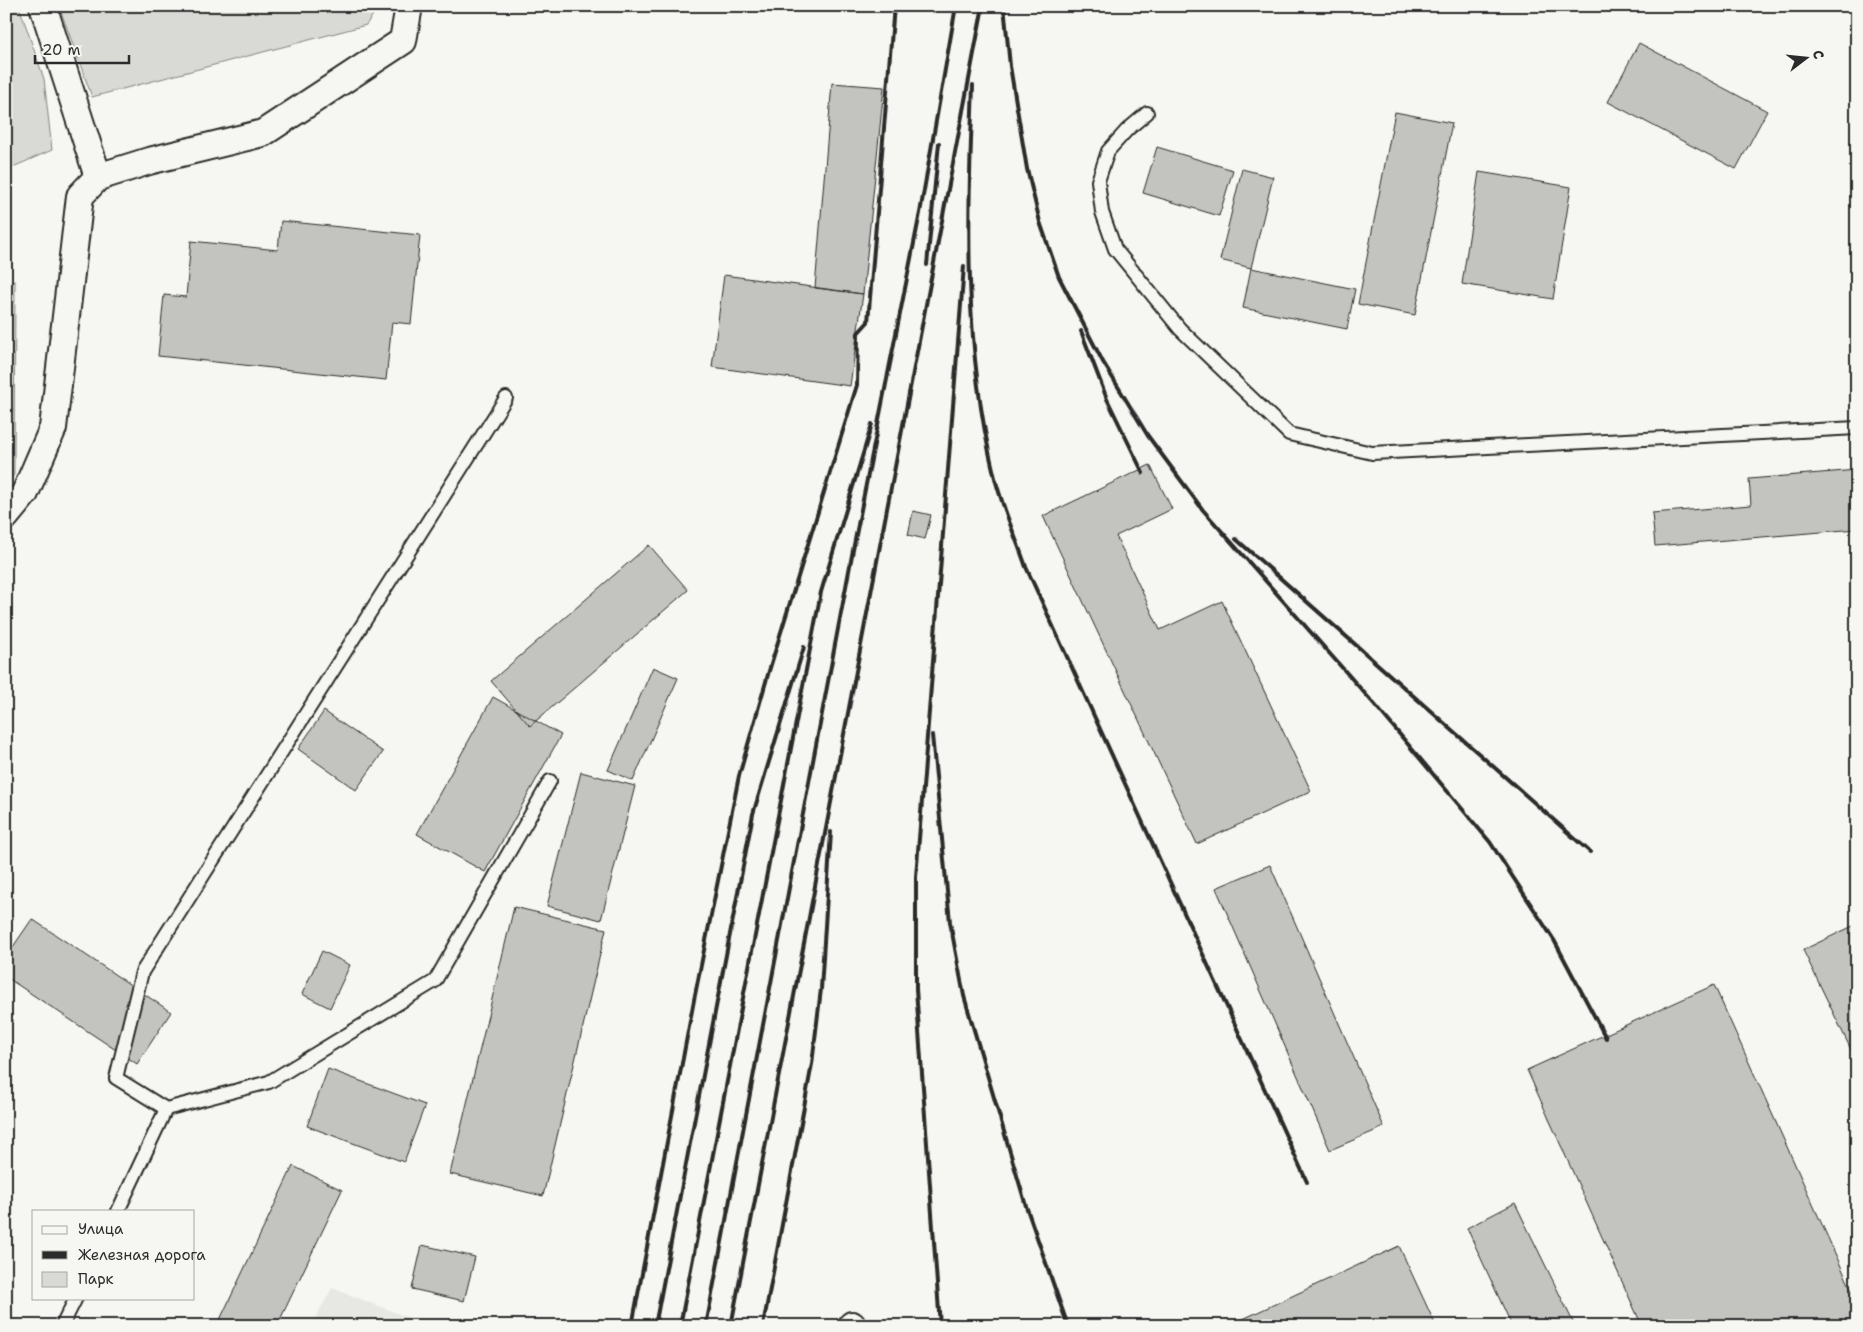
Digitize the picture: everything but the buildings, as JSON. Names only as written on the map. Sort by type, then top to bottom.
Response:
[{"type":"street","points":[[43,6],[98,176]]},
{"type":"street","points":[[6,516],[25,493],[53,428],[80,196],[98,176],[149,161],[263,133],[403,41],[409,6]]},
{"type":"lane","points":[[1147,113],[1127,130],[1108,151],[1098,181],[1102,212],[1115,249],[1180,329],[1289,434],[1372,453],[1857,428]]},
{"type":"lane","points":[[506,398],[142,972],[116,1078],[166,1108],[269,1082],[435,981],[550,781]]},
{"type":"lane","points":[[118,1210],[166,1108]]},
{"type":"lane","points":[[62,1326],[75,1300]]},
{"type":"shaded area","points":[[332,1288],[430,1326],[311,1326]]},
{"type":"green space","points":[[6,6],[19,6],[44,79],[52,150],[6,170]]},
{"type":"green space","points":[[59,6],[379,6],[366,25],[92,97]]},
{"type":"green space","points":[[15,281],[14,475],[6,484],[6,283]]},
{"type":"railway","points":[[632,1326],[739,776],[769,671],[857,385],[858,333],[868,322],[894,6]]},
{"type":"railway","points":[[706,1326],[852,555],[920,213],[956,6]]},
{"type":"railway","points":[[731,1326],[983,6]]},
{"type":"railway","points":[[1004,6],[1010,66],[1027,169],[1040,222],[1059,277],[1103,362],[1148,436],[1203,510],[1375,705],[1490,842],[1554,940],[1606,1038]]},
{"type":"railway","points":[[973,85],[969,232],[972,329],[984,426],[997,486],[1026,567],[1307,1182]]},
{"type":"railway","points":[[927,265],[939,143]]},
{"type":"railway","points":[[940,1326],[916,989],[916,877],[964,266]]},
{"type":"railway","points":[[1081,331],[1107,399],[1143,473]]},
{"type":"railway","points":[[680,1326],[821,592],[872,424]]},
{"type":"railway","points":[[1236,539],[1590,852]]},
{"type":"railway","points":[[655,1326],[753,814],[804,647]]},
{"type":"railway","points":[[932,735],[950,922],[964,996],[1026,1206],[1068,1326]]},
{"type":"railway","points":[[763,1326],[812,1064],[821,989],[831,832]]}]
